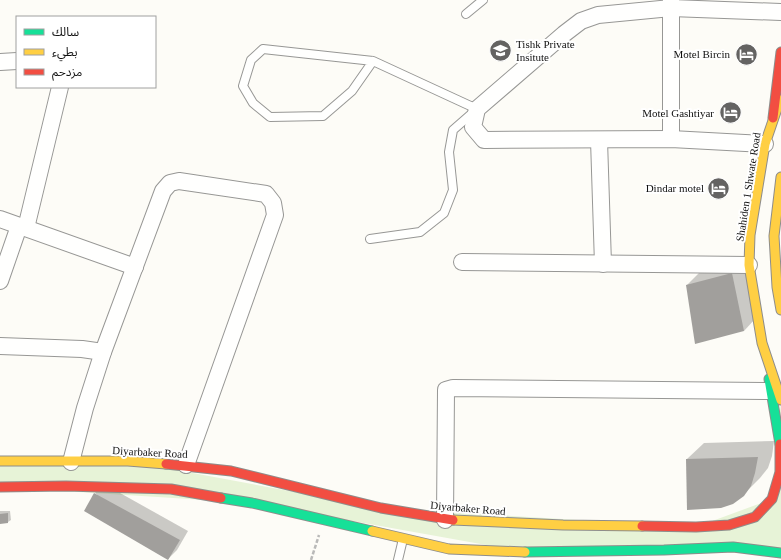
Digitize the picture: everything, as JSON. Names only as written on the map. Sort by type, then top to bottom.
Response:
[{"type":"main road","points":[[773,118],[781,52]]},
{"type":"main road","name":"Shahiden 1 Shwate Road","points":[[776,395],[762,343],[749,265],[750,235],[765,144],[781,97]]},
{"type":"main road","points":[[781,178],[774,236],[777,287],[781,310]]},
{"type":"main road","name":"Diyarbaker Road","points":[[0,461],[128,461],[186,465],[230,471],[381,508],[445,520],[599,529],[729,525],[755,517],[772,499],[780,472],[780,446],[776,395],[762,343]]},
{"type":"main road","points":[[0,487],[66,486],[171,489],[252,503],[449,549],[525,552],[602,552],[663,555],[696,548],[733,547],[781,553]]},
{"type":"street","points":[[671,4],[671,139]]},
{"type":"street","points":[[765,144],[671,139],[484,140],[473,127],[477,109],[581,21],[598,15],[671,4],[781,12]]},
{"type":"street","points":[[0,62],[16,61]]},
{"type":"street","points":[[0,281],[23,227],[60,88]]},
{"type":"street","points":[[600,140],[603,264]]},
{"type":"street","points":[[71,462],[85,408],[103,352],[163,191],[170,183],[179,181],[266,194],[274,203],[275,215],[186,465]]},
{"type":"street","points":[[0,218],[135,267]]},
{"type":"street","points":[[462,262],[749,265]]},
{"type":"street","points":[[0,346],[82,349],[103,352]]},
{"type":"street","points":[[445,520],[446,390],[461,388],[776,395]]},
{"type":"lane","points":[[466,14],[483,0]]},
{"type":"lane","points":[[370,239],[420,232],[444,213],[453,190],[449,152],[453,130],[477,109],[373,61],[263,49],[251,60],[243,86],[253,103],[270,117],[323,116],[352,90],[373,61]]},
{"type":"lane","points":[[398,560],[404,538]]},
{"type":"path","points":[[312,560],[324,520]]},
{"type":"green space","points":[[781,400],[781,553],[525,552],[252,503],[0,487],[0,461],[128,461],[381,508],[696,527],[772,499]]},
{"type":"building","points":[[732,273],[744,331],[695,344],[686,285]]},
{"type":"building","points":[[758,457],[751,486],[744,496],[733,504],[721,508],[687,510],[686,459]]},
{"type":"building","points":[[94,493],[180,540],[168,560],[84,511]]},
{"type":"building","points":[[8,513],[8,523],[0,524],[0,514]]},
{"type":"traffic: fast","points":[[769,379],[780,444]]},
{"type":"traffic: fast","points":[[221,498],[252,503],[372,531]]},
{"type":"traffic: fast","points":[[525,552],[664,550],[733,547],[781,553]]},
{"type":"traffic: slow","points":[[780,100],[765,144],[750,235],[749,265],[762,343],[781,400]]},
{"type":"traffic: slow","points":[[781,177],[774,236],[777,287],[781,310]]},
{"type":"traffic: slow","points":[[0,461],[128,461],[166,464]]},
{"type":"traffic: slow","points":[[453,520],[563,525],[642,526]]},
{"type":"traffic: slow","points":[[372,531],[449,549],[525,552]]},
{"type":"traffic: jam","points":[[773,118],[781,52]]},
{"type":"traffic: jam","points":[[642,526],[696,527],[729,525],[755,517],[772,499],[780,472],[780,444]]},
{"type":"traffic: jam","points":[[166,464],[231,471],[381,508],[453,520]]},
{"type":"traffic: jam","points":[[0,487],[66,486],[171,489],[221,498]]},
{"type":"place","name":"Tishk Private Insitute","points":[[500,50]]},
{"type":"place","name":"Motel Bircin","points":[[746,54]]},
{"type":"place","name":"Motel Gashtiyar","points":[[730,113]]},
{"type":"place","name":"Dindar motel","points":[[719,188]]}]
